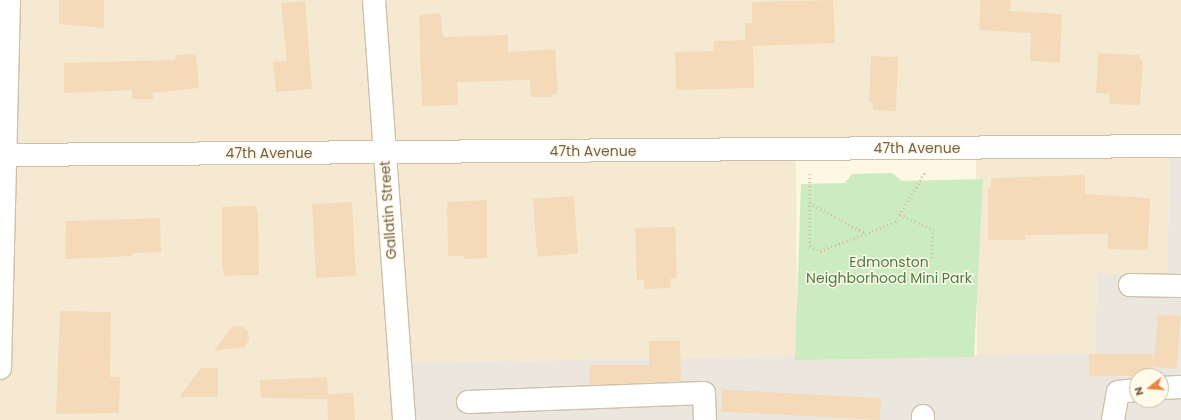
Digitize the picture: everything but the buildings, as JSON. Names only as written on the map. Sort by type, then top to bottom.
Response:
[{"type":"street","points":[[0,368],[9,0]]},
{"type":"street","name":"Gallatin Street","points":[[374,0],[404,420]]},
{"type":"street","name":"47th Avenue","points":[[5,156],[1181,146]]},
{"type":"street","points":[[1130,285],[1181,286]]},
{"type":"street","points":[[1169,388],[1181,387]]},
{"type":"street","points":[[1113,420],[1118,392],[1129,391]]},
{"type":"street","points":[[468,402],[704,394],[706,420]]},
{"type":"path","points":[[810,149],[810,246],[820,251],[895,222],[925,172],[925,148]]},
{"type":"path","points":[[810,203],[865,233]]},
{"type":"path","points":[[900,214],[933,229],[932,259]]},
{"type":"shaded area","points":[[0,0],[1181,0],[1181,146],[1170,146],[1167,276],[1097,273],[1095,354],[977,355],[976,149],[796,149],[797,356],[400,363],[404,420],[0,420]]},
{"type":"shaded area","points":[[1170,146],[1181,146],[1181,420],[404,420],[399,363],[797,356],[1095,354],[1097,273],[1167,275]]},
{"type":"green space","name":"Edmonston Neighborhood Mini Park","points":[[892,173],[902,181],[983,179],[974,357],[795,360],[801,184],[845,183],[852,174]]}]
